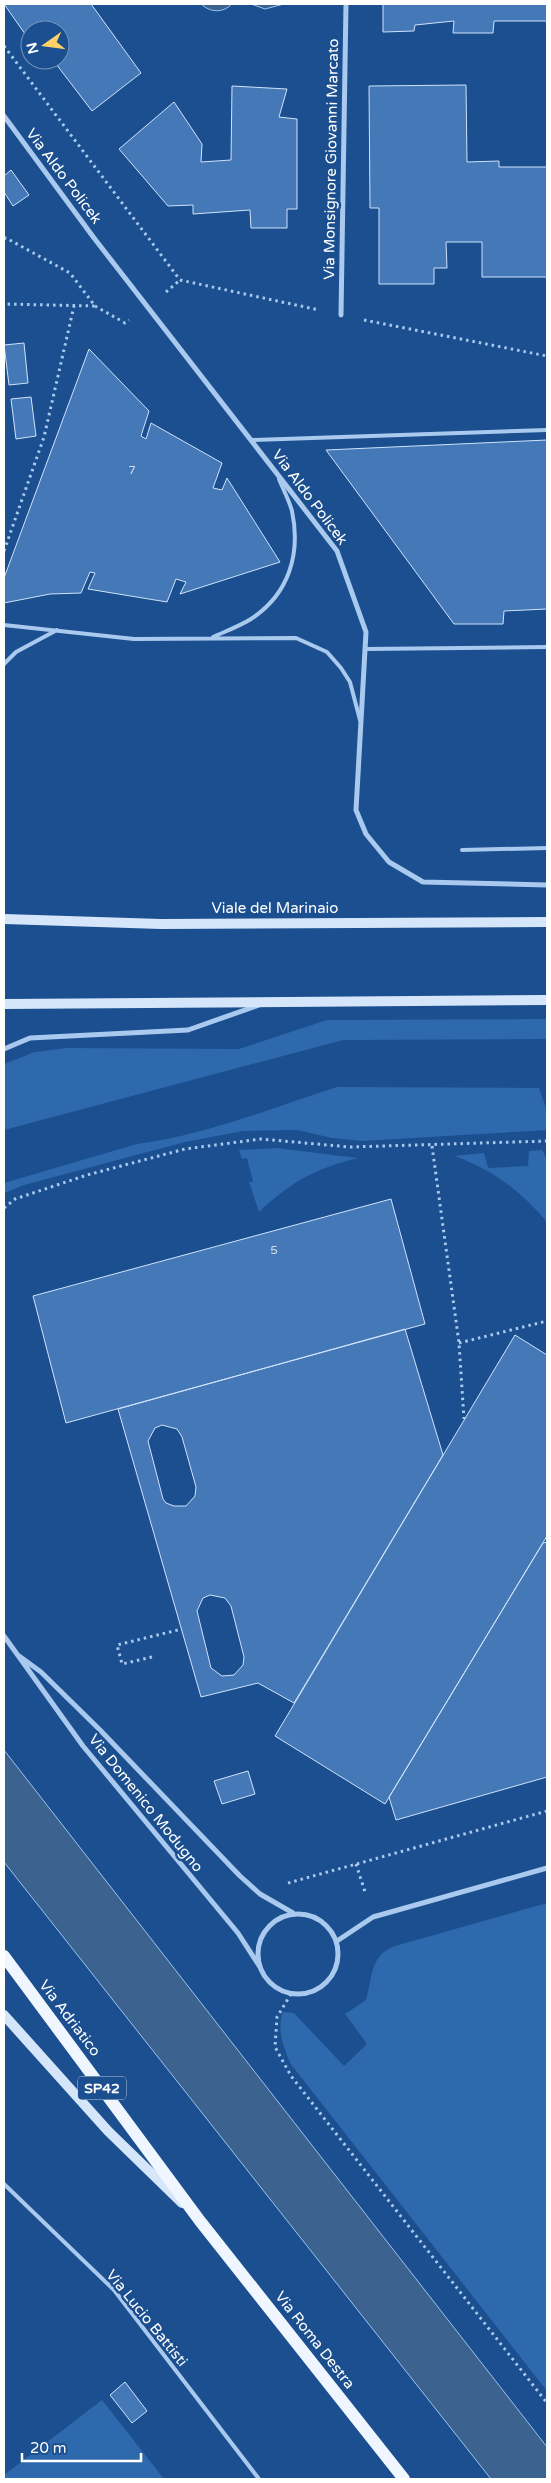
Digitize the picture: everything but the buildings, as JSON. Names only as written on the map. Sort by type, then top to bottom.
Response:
[{"type":"main road","name":"Via Adriatico","points":[[4,1956],[200,2221]]},
{"type":"main road","name":"Via Roma Destra","points":[[200,2221],[404,2479]]},
{"type":"street","name":"Via Monsignore Giovanni Marcato","points":[[341,315],[346,4]]},
{"type":"street","name":"Via Aldo Policek","points":[[4,116],[94,238],[337,551],[366,632],[356,810],[366,834],[389,862],[423,882],[547,885]]},
{"type":"street","name":"Viale del Marinaio","points":[[4,919],[161,924],[547,922]]},
{"type":"street","points":[[4,1004],[547,1000]]},
{"type":"street","points":[[4,1050],[30,1038],[188,1030],[268,1002]]},
{"type":"street","name":"Via Domenico Modugno","points":[[4,1636],[14,1653],[83,1746],[238,1933],[268,1979],[278,1989],[291,1994]]},
{"type":"street","name":"Via Domenico Modugno","points":[[14,1653],[41,1672],[100,1730],[240,1876],[260,1894],[293,1913],[307,1914],[320,1919],[330,1929],[337,1941]]},
{"type":"street","points":[[291,1994],[305,1994],[318,1989],[329,1980],[336,1968],[339,1955],[337,1941],[373,1917],[547,1868]]},
{"type":"street","points":[[260,1967],[257,1956],[264,1932],[272,1923],[293,1913]]},
{"type":"street","name":"SP42","points":[[4,2015],[108,2131],[200,2221]]},
{"type":"lane","points":[[252,440],[547,430]]},
{"type":"lane","points":[[212,638],[252,619],[280,593],[294,556],[295,531],[291,509],[278,477]]},
{"type":"lane","points":[[4,624],[134,639],[296,638],[312,643],[327,652],[350,682],[360,722]]},
{"type":"lane","points":[[4,664],[16,652],[57,630]]},
{"type":"lane","points":[[366,649],[547,647]]},
{"type":"lane","points":[[462,850],[547,848]]},
{"type":"lane","name":"Via Lucio Battisti","points":[[4,2184],[114,2290],[259,2479]]},
{"type":"path","points":[[4,46],[180,280]]},
{"type":"path","points":[[4,239],[6,238],[70,273],[95,306],[4,304]]},
{"type":"path","points":[[4,551],[44,437],[74,306]]},
{"type":"path","points":[[4,1208],[15,1199],[87,1175],[185,1149],[261,1139],[350,1147],[547,1142]]},
{"type":"path","points":[[432,1146],[459,1343],[464,1419]]},
{"type":"path","points":[[459,1343],[547,1322]]},
{"type":"path","points":[[152,1657],[122,1664],[117,1645],[182,1629]]},
{"type":"path","points":[[287,1883],[547,1811]]},
{"type":"path","points":[[356,1864],[373,1917]]},
{"type":"path","points":[[291,1994],[278,2017],[276,2047],[291,2076],[547,2403]]},
{"type":"shaded area","points":[[201,4],[232,4],[225,9],[217,11]]},
{"type":"shaded area","points":[[251,4],[284,4],[265,9]]},
{"type":"shaded area","points":[[547,1019],[547,1039],[343,1040],[4,1130],[4,1064],[35,1052],[67,1048],[239,1049],[327,1020]]},
{"type":"shaded area","points":[[337,1087],[539,1088],[547,1111],[547,1130],[362,1141],[332,1138],[297,1130],[243,1131],[185,1142],[24,1185],[4,1193],[4,1183],[137,1144],[213,1128]]},
{"type":"shaded area","points":[[276,1148],[358,1158],[329,1166],[293,1184],[259,1212],[249,1182],[253,1182],[247,1158],[242,1159],[239,1150]]},
{"type":"shaded area","points":[[542,1150],[547,1159],[547,1222],[517,1191],[494,1175],[454,1156],[484,1153],[488,1168],[528,1166],[529,1151]]},
{"type":"shaded area","points":[[4,1750],[547,2447],[547,2479],[491,2479],[4,1862]]},
{"type":"shaded area","points":[[547,1903],[547,2391],[290,2063],[285,2051],[280,2025],[283,2012],[294,2013],[344,2066],[367,2044],[345,2014],[366,2000],[373,1968],[380,1955],[395,1946]]},
{"type":"shaded area","points":[[102,2400],[164,2479],[4,2479],[4,2475]]}]
